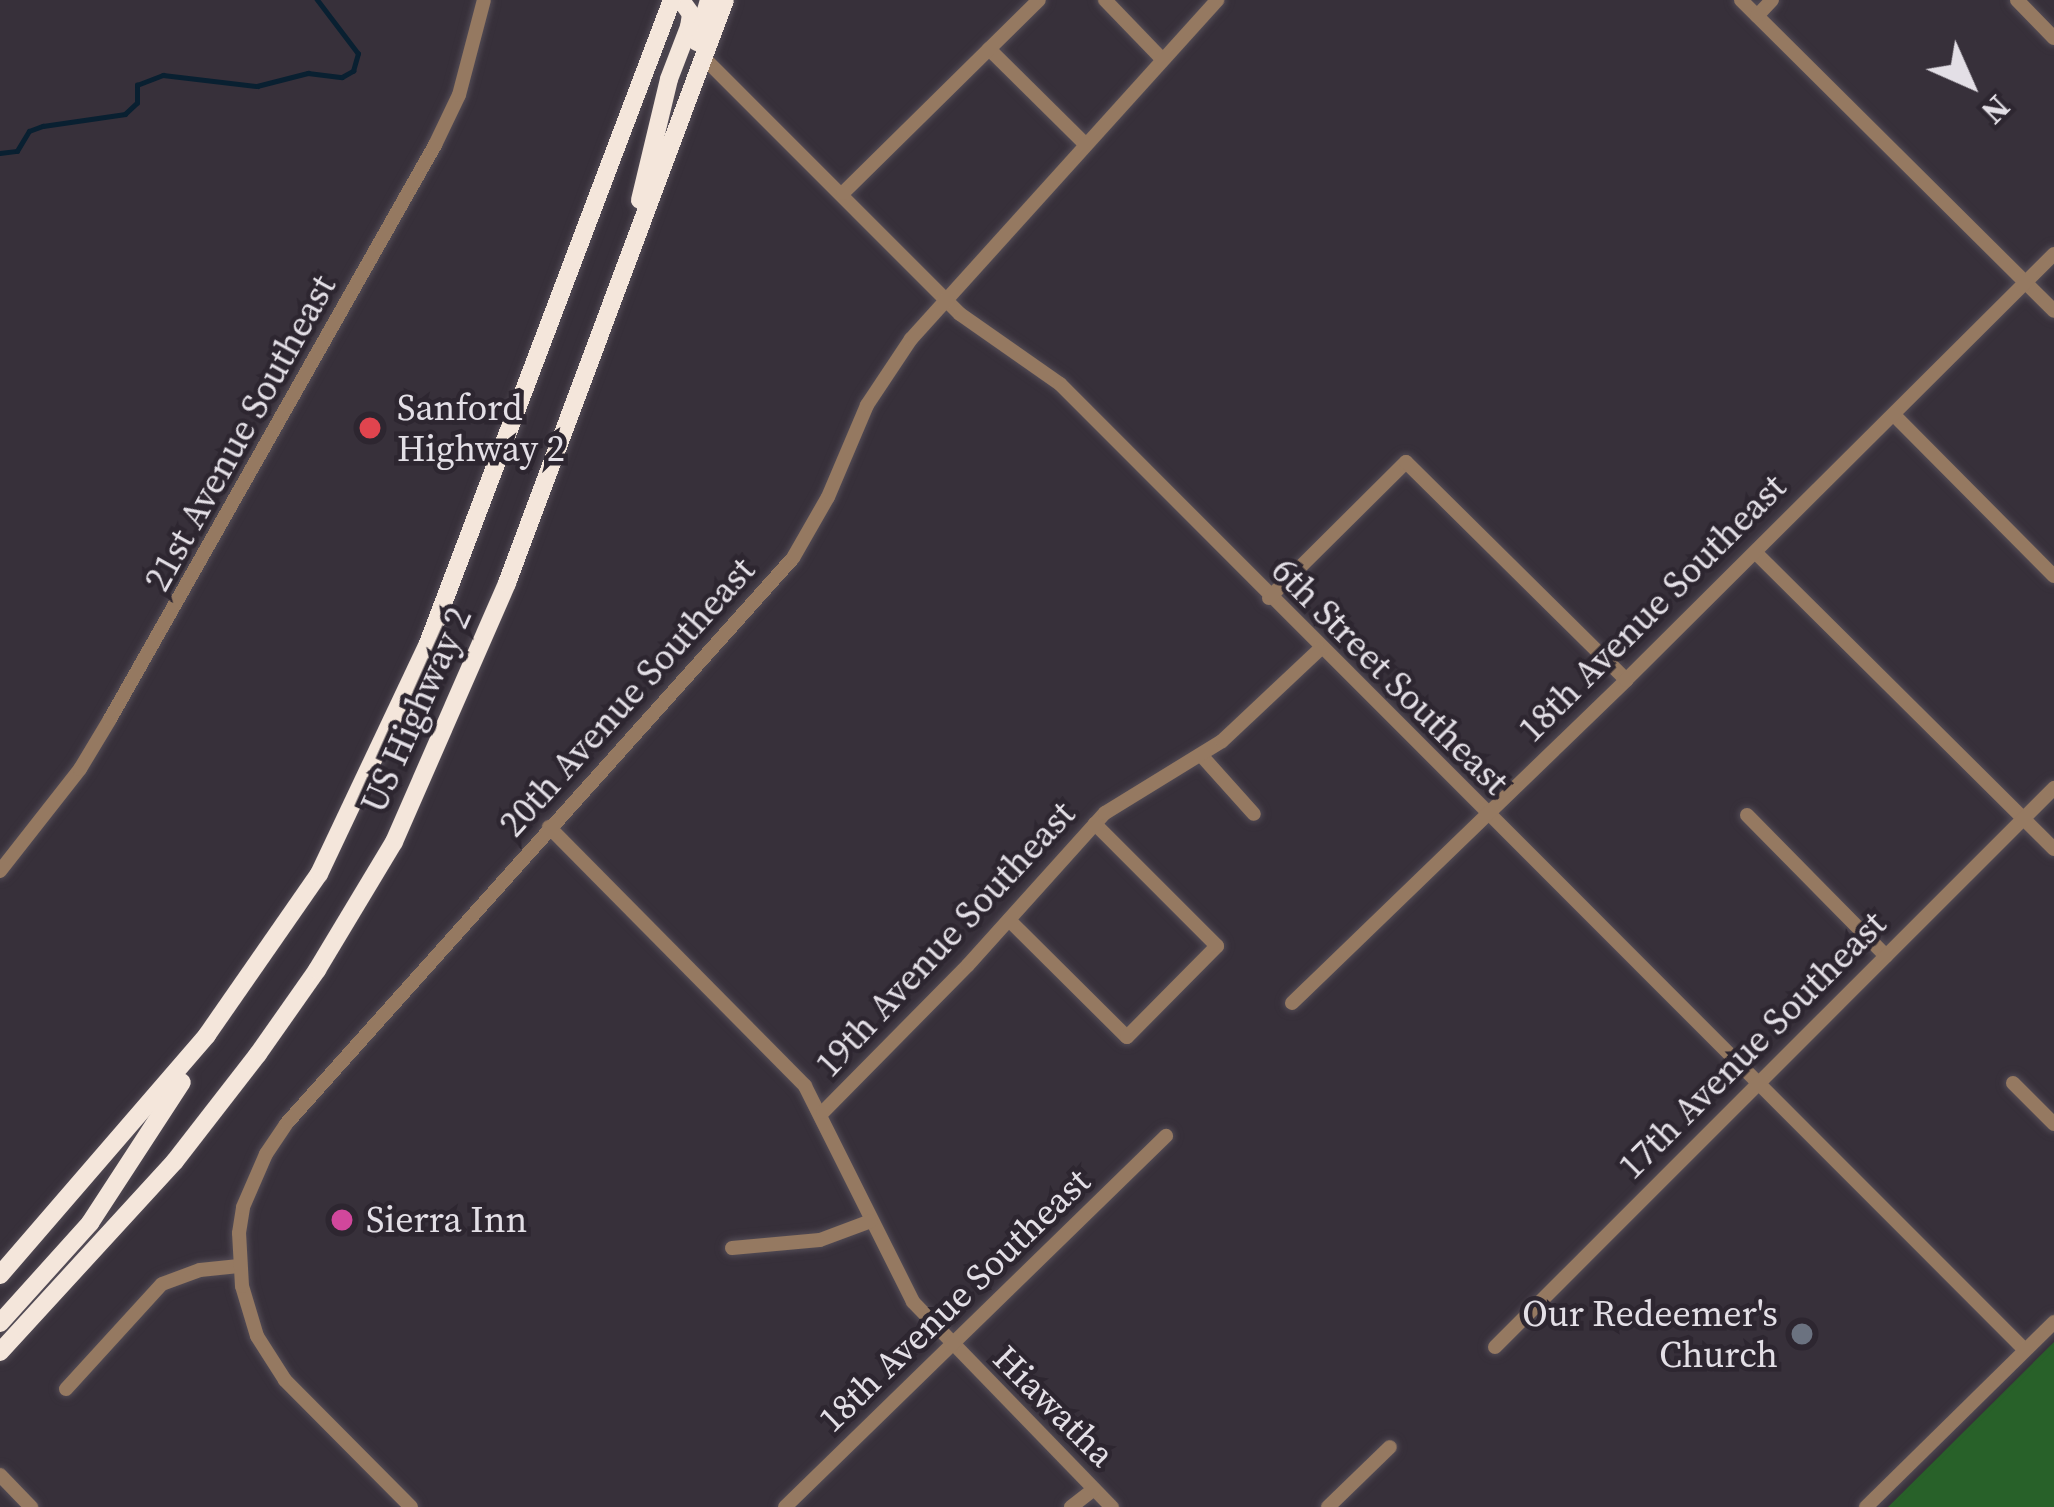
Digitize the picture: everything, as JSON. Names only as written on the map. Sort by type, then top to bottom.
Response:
[{"type":"highway","name":"US Highway 2","points":[[0,1275],[207,1035],[319,874],[392,726],[672,0]]},
{"type":"highway","points":[[616,292],[660,112],[691,14],[681,0]]},
{"type":"highway","points":[[704,57],[698,36],[710,0]]},
{"type":"highway","name":"US Highway 2","points":[[0,1352],[175,1161],[317,970],[394,842],[507,583],[724,0]]},
{"type":"highway","points":[[0,1323],[114,1190],[207,1035]]},
{"type":"street","name":"21st Avenue Southeast","points":[[0,871],[80,769],[402,206],[459,95],[484,0]]},
{"type":"street","points":[[843,193],[1039,0]]},
{"type":"street","points":[[1105,0],[1163,60]]},
{"type":"street","name":"20th Avenue Southeast","points":[[239,1266],[243,1207],[252,1179],[286,1124],[793,558],[828,496],[867,405],[944,299],[1217,0]]},
{"type":"street","points":[[1742,0],[2054,311]]},
{"type":"street","points":[[1757,16],[1772,0]]},
{"type":"street","points":[[2017,0],[2054,38]]},
{"type":"street","points":[[989,49],[1085,145]]},
{"type":"street","name":"6th Street Southeast","points":[[704,57],[944,299],[998,345],[1060,384],[1319,650],[2025,1350]]},
{"type":"street","name":"18th Avenue Southeast","points":[[1292,1003],[1756,553],[2054,254]]},
{"type":"street","points":[[1894,415],[2054,576]]},
{"type":"street","points":[[1269,598],[1406,461],[1626,680]]},
{"type":"street","points":[[1756,553],[2054,849]]},
{"type":"street","name":"19th Avenue Southeast","points":[[953,1348],[913,1302],[823,1112],[1095,824],[1252,717],[1319,650]]},
{"type":"street","points":[[1201,755],[1254,814]]},
{"type":"street","name":"17th Avenue Southeast","points":[[1495,1347],[2054,788]]},
{"type":"street","points":[[1747,815],[1886,956]]},
{"type":"street","points":[[1009,920],[1127,1037],[1217,946],[1095,824]]},
{"type":"street","points":[[549,827],[783,1062],[823,1112]]},
{"type":"street","points":[[2013,1083],[2054,1124]]},
{"type":"street","name":"18th Avenue Southeast","points":[[785,1507],[1166,1136]]},
{"type":"street","points":[[732,1248],[820,1240],[871,1221]]},
{"type":"street","points":[[66,1389],[162,1284],[200,1270],[239,1266],[248,1313],[271,1360],[411,1507]]},
{"type":"street","points":[[1866,1507],[2054,1322]]},
{"type":"street","name":"Hiawatha","points":[[953,1348],[1112,1507]]},
{"type":"street","points":[[1328,1507],[1390,1447]]},
{"type":"street","points":[[0,1475],[31,1507]]},
{"type":"street","points":[[1071,1507],[1094,1489]]},
{"type":"green space","points":[[2054,1342],[2054,1507],[1888,1507]]},
{"type":"waterway","points":[[0,153],[17,151],[29,131],[43,126],[125,114],[137,103],[137,85],[163,75],[257,86],[308,73],[342,77],[353,71],[358,54],[317,0]]},
{"type":"place","name":"Sanford Highway 2","points":[[370,428]]},
{"type":"place","name":"Sierra Inn","points":[[342,1220]]},
{"type":"place","name":"Our Redeemer's Church","points":[[1802,1334]]}]
